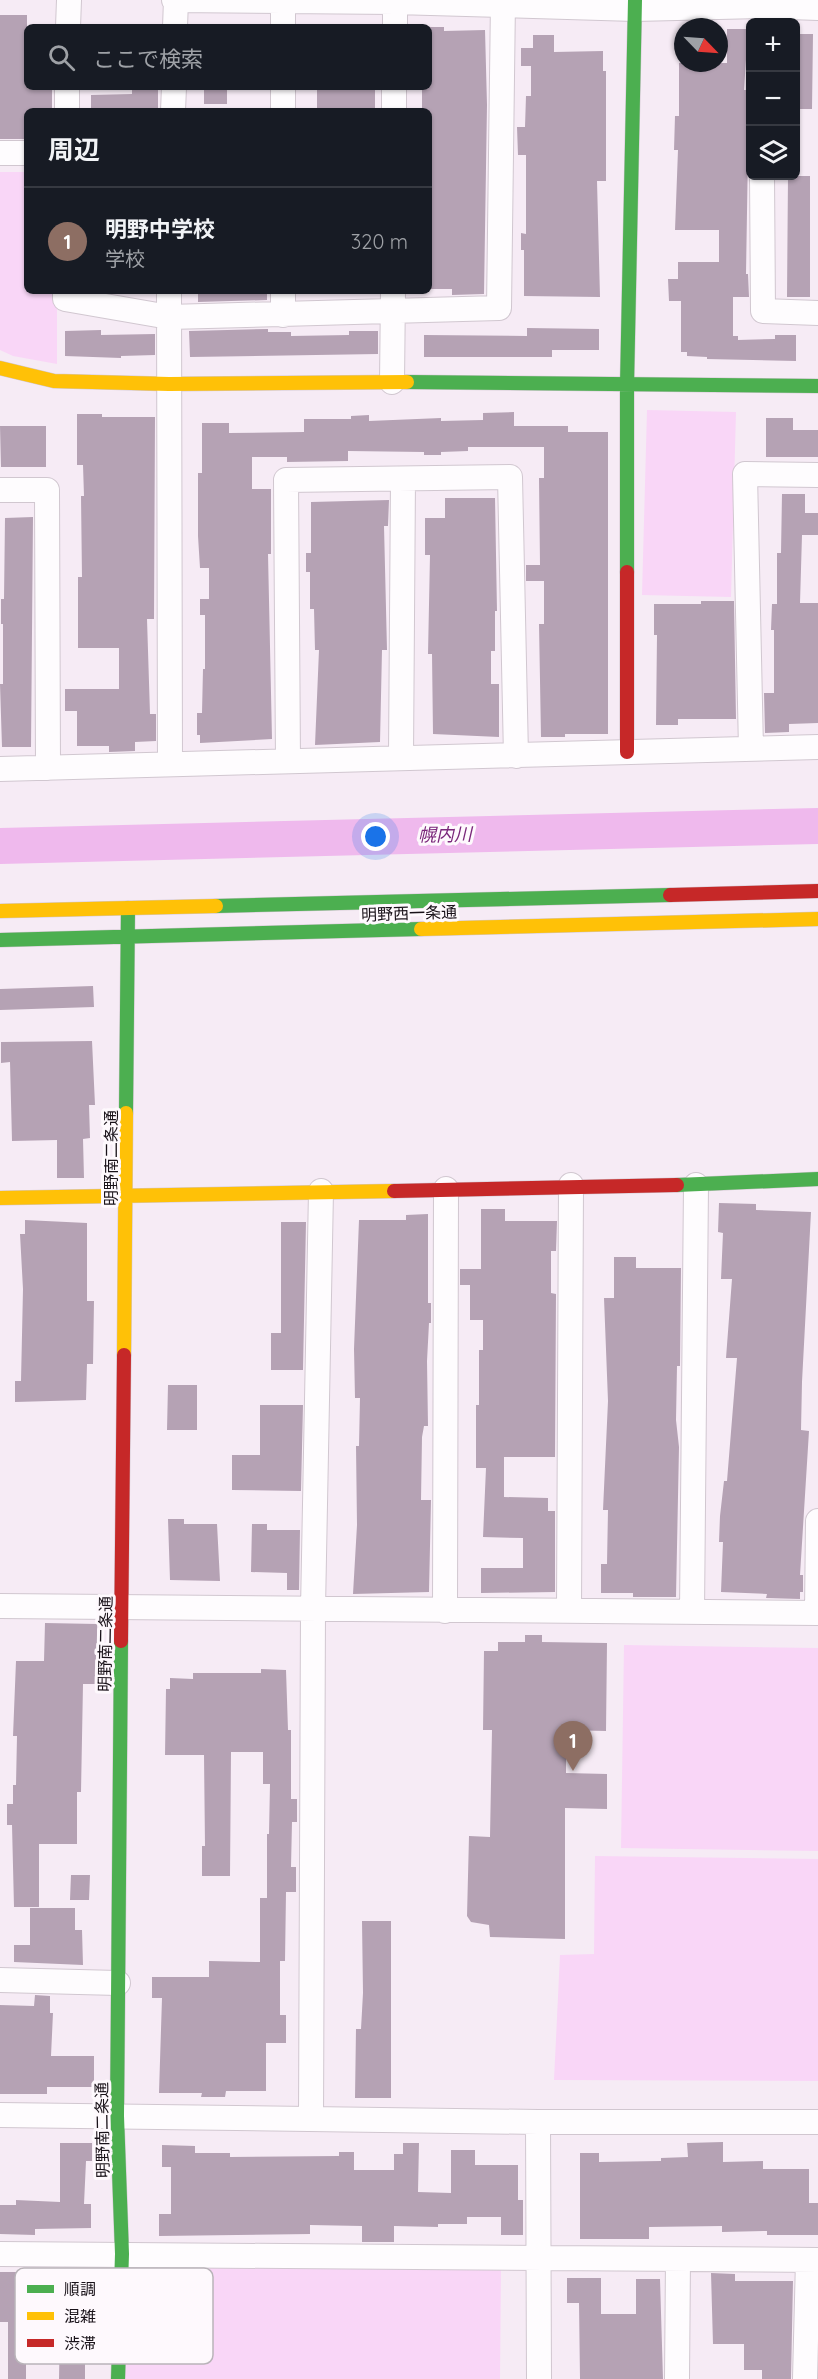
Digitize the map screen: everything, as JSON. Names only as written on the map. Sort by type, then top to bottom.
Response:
[{"type":"street","points":[[68,24],[69,0]]},
{"type":"street","points":[[175,24],[175,0],[818,8]]},
{"type":"street","points":[[283,1],[283,24]]},
{"type":"street","points":[[395,1],[395,24]]},
{"type":"street","points":[[65,294],[65,299],[169,317],[283,303],[393,301],[499,308],[503,3]]},
{"type":"street","points":[[627,752],[627,385],[635,4]]},
{"type":"street","points":[[67,90],[67,108]]},
{"type":"street","points":[[173,108],[174,90]]},
{"type":"street","points":[[283,90],[283,108]]},
{"type":"street","points":[[394,90],[394,108]]},
{"type":"street","points":[[0,153],[24,153]]},
{"type":"street","points":[[762,180],[763,311],[818,313]]},
{"type":"street","points":[[169,294],[170,764]]},
{"type":"street","points":[[392,382],[393,301]]},
{"type":"street","points":[[0,368],[54,381],[169,384],[392,382],[818,386]]},
{"type":"street","points":[[751,749],[745,474],[818,475]]},
{"type":"street","points":[[288,761],[286,480],[510,477],[516,756]]},
{"type":"street","points":[[400,756],[403,479]]},
{"type":"street","points":[[0,490],[47,490],[48,768]]},
{"type":"street","points":[[0,769],[400,756],[516,756],[818,747]]},
{"type":"street","name":"明野西一条通","points":[[0,911],[818,891]]},
{"type":"street","name":"明野南二条通","points":[[122,2268],[117,2116],[128,908]]},
{"type":"street","name":"明野西一条通","points":[[0,940],[818,920]]},
{"type":"street","points":[[0,1198],[572,1185],[696,1185],[818,1179]]},
{"type":"street","points":[[568,1610],[572,1185]]},
{"type":"street","points":[[692,1612],[696,1185]]},
{"type":"street","points":[[445,1611],[446,1189]]},
{"type":"street","points":[[312,2119],[314,1609],[321,1191]]},
{"type":"street","points":[[0,1606],[122,1605],[445,1611],[818,1613],[818,1521]]},
{"type":"street","points":[[0,1980],[118,1983]]},
{"type":"street","points":[[0,2115],[538,2122],[818,2122]]},
{"type":"street","points":[[538,2122],[539,2379]]},
{"type":"street","points":[[0,2254],[813,2260],[805,2379]]},
{"type":"street","points":[[677,2379],[678,2259]]},
{"type":"street","name":"明野南二条通","points":[[118,2364],[118,2379]]},
{"type":"shaded area","points":[[0,172],[24,172],[24,294],[57,294],[57,364],[13,356],[0,350]]},
{"type":"shaded area","points":[[647,410],[736,412],[731,597],[642,595]]},
{"type":"shaded area","points":[[624,1645],[818,1648],[818,1851],[621,1848]]},
{"type":"shaded area","points":[[595,1856],[818,1859],[818,2081],[554,2080],[560,1955],[594,1954]]},
{"type":"shaded area","points":[[127,2264],[501,2267],[500,2379],[125,2379],[125,2364],[213,2364],[213,2268],[127,2268]]},
{"type":"building","points":[[0,15],[27,15],[27,24],[24,24],[24,90],[52,90],[52,108],[24,108],[24,139],[0,139]]},
{"type":"building","points":[[432,27],[444,27],[444,31],[485,30],[487,105],[484,294],[452,295],[452,289],[432,289],[432,108],[422,108],[422,90],[432,90]]},
{"type":"building","points":[[728,29],[746,29],[744,90],[746,90],[748,180],[746,274],[748,274],[749,297],[733,297],[733,336],[738,336],[738,340],[775,339],[775,335],[796,335],[796,361],[707,359],[707,357],[687,356],[687,352],[681,352],[681,301],[669,301],[668,279],[678,279],[678,262],[719,262],[719,230],[675,230],[678,150],[674,150],[675,116],[679,116],[679,72],[728,72]]},
{"type":"building","points":[[800,34],[813,34],[812,109],[800,109]]},
{"type":"building","points":[[533,35],[554,35],[554,52],[603,51],[603,71],[606,71],[606,181],[597,181],[600,297],[524,296],[524,250],[521,250],[521,233],[526,234],[526,155],[518,155],[517,127],[525,127],[526,96],[531,96],[531,66],[521,66],[521,48],[533,48]]},
{"type":"building","points":[[132,90],[158,90],[158,108],[91,108],[91,95],[132,94]]},
{"type":"building","points":[[204,90],[227,90],[227,104],[204,104]]},
{"type":"building","points":[[317,90],[375,90],[375,108],[317,108]]},
{"type":"building","points":[[800,176],[810,176],[810,297],[787,297],[788,180],[800,180]]},
{"type":"building","points":[[198,294],[267,294],[267,300],[198,302]]},
{"type":"building","points":[[527,328],[599,329],[599,350],[552,350],[552,357],[424,357],[424,335],[527,336]]},
{"type":"building","points":[[268,329],[268,332],[291,332],[291,336],[349,335],[349,331],[378,331],[378,354],[190,357],[189,331]]},
{"type":"building","points":[[101,330],[101,335],[155,334],[155,355],[121,356],[121,358],[65,356],[65,331]]},
{"type":"building","points":[[514,412],[514,426],[568,426],[568,432],[608,432],[608,734],[565,734],[565,737],[541,737],[539,624],[544,624],[544,581],[526,581],[526,565],[540,565],[539,478],[544,478],[544,447],[468,447],[468,451],[441,452],[441,455],[424,455],[424,452],[348,451],[348,461],[287,462],[287,457],[252,457],[252,489],[271,489],[271,554],[268,554],[272,739],[200,743],[200,735],[197,735],[197,713],[202,713],[205,615],[200,615],[200,599],[209,599],[209,568],[200,568],[198,536],[198,473],[202,473],[202,423],[229,423],[229,433],[304,432],[304,419],[351,419],[351,416],[369,415],[369,421],[441,418],[441,421],[483,420],[483,413]]},
{"type":"building","points":[[77,414],[102,414],[102,417],[155,417],[154,619],[147,619],[150,714],[156,714],[156,741],[135,742],[135,751],[109,752],[109,746],[77,746],[77,711],[65,711],[65,689],[119,689],[119,648],[78,648],[78,577],[82,577],[81,496],[84,496],[83,465],[77,465]]},
{"type":"building","points":[[766,418],[793,418],[793,430],[818,430],[818,457],[766,457]]},
{"type":"building","points":[[0,426],[46,426],[46,467],[1,467]]},
{"type":"building","points":[[782,494],[805,494],[805,513],[818,513],[818,535],[802,535],[800,603],[818,603],[818,723],[789,724],[789,732],[765,733],[764,693],[774,693],[772,604],[777,604],[777,553],[781,553]]},
{"type":"building","points":[[445,498],[495,498],[497,611],[495,611],[495,651],[491,651],[491,684],[499,684],[499,737],[433,734],[432,654],[428,654],[430,555],[425,555],[425,518],[445,518]]},
{"type":"building","points":[[389,500],[388,526],[384,526],[387,650],[382,650],[380,742],[315,745],[319,650],[315,650],[314,609],[310,609],[310,572],[306,572],[306,553],[311,553],[311,502]]},
{"type":"building","points":[[33,517],[31,747],[2,747],[0,684],[3,684],[3,624],[1,624],[1,599],[4,599],[5,518]]},
{"type":"building","points":[[701,601],[734,601],[736,719],[678,719],[678,725],[656,725],[657,635],[654,635],[654,604],[701,604]]},
{"type":"building","points":[[93,986],[94,1007],[0,1010],[0,989]]},
{"type":"building","points":[[92,1041],[95,1105],[89,1105],[90,1138],[83,1139],[84,1178],[57,1178],[57,1140],[12,1141],[10,1062],[1,1063],[1,1042]]},
{"type":"building","points":[[719,1203],[756,1204],[756,1210],[811,1212],[801,1430],[809,1431],[800,1575],[803,1575],[803,1592],[800,1592],[800,1599],[766,1598],[767,1594],[721,1592],[723,1542],[719,1542],[720,1516],[724,1481],[727,1481],[737,1358],[726,1358],[732,1279],[721,1279],[723,1233],[718,1232]]},
{"type":"building","points":[[481,1209],[505,1209],[505,1221],[557,1221],[556,1251],[551,1251],[551,1293],[556,1294],[555,1457],[504,1457],[504,1497],[548,1498],[548,1511],[555,1511],[555,1592],[481,1593],[481,1568],[523,1568],[523,1538],[483,1537],[486,1468],[476,1468],[476,1405],[479,1405],[479,1350],[483,1350],[483,1320],[470,1320],[470,1285],[460,1285],[460,1269],[481,1269]]},
{"type":"building","points":[[428,1214],[428,1303],[431,1303],[431,1323],[429,1323],[427,1361],[428,1426],[424,1426],[422,1437],[421,1500],[431,1500],[429,1592],[353,1594],[357,1525],[356,1446],[359,1446],[360,1398],[355,1398],[354,1349],[359,1220],[406,1220],[406,1215]]},
{"type":"building","points":[[25,1220],[87,1223],[87,1301],[94,1301],[93,1364],[87,1364],[86,1400],[15,1402],[15,1381],[21,1381],[23,1289],[20,1234],[25,1234]]},
{"type":"building","points":[[281,1222],[306,1222],[303,1370],[271,1370],[271,1333],[281,1333]]},
{"type":"building","points":[[614,1257],[636,1257],[636,1268],[681,1268],[680,1366],[677,1366],[676,1420],[679,1447],[676,1597],[633,1597],[633,1593],[601,1593],[601,1564],[607,1564],[608,1510],[603,1510],[608,1401],[604,1298],[614,1298]]},
{"type":"building","points":[[168,1385],[197,1385],[197,1430],[167,1430]]},
{"type":"building","points":[[260,1405],[303,1405],[301,1491],[232,1490],[232,1455],[260,1455]]},
{"type":"building","points":[[168,1519],[184,1519],[184,1524],[217,1524],[220,1581],[170,1580]]},
{"type":"building","points":[[252,1524],[267,1524],[267,1530],[300,1530],[299,1590],[287,1590],[287,1573],[251,1572]]},
{"type":"building","points":[[45,1623],[97,1624],[99,1684],[83,1684],[81,1792],[77,1792],[77,1844],[39,1844],[39,1907],[14,1907],[12,1825],[7,1825],[7,1804],[13,1804],[13,1785],[16,1785],[17,1736],[13,1736],[16,1661],[44,1661]]},
{"type":"building","points":[[525,1635],[542,1635],[542,1642],[607,1643],[606,1731],[566,1730],[566,1773],[607,1774],[607,1809],[565,1808],[565,1939],[490,1937],[489,1925],[471,1922],[467,1916],[469,1836],[490,1837],[492,1730],[483,1730],[484,1651],[498,1651],[498,1642],[525,1642]]},
{"type":"building","points":[[261,1669],[286,1670],[288,1730],[291,1730],[291,1799],[297,1799],[297,1822],[292,1822],[291,1867],[296,1867],[296,1892],[286,1892],[285,1961],[280,1961],[280,2015],[286,2015],[286,2043],[266,2043],[266,2091],[226,2091],[225,2097],[201,2097],[202,2093],[159,2093],[162,1998],[152,1998],[152,1977],[209,1977],[209,1961],[260,1962],[260,1898],[267,1898],[270,1784],[263,1784],[263,1752],[231,1752],[230,1876],[202,1876],[202,1846],[205,1846],[204,1755],[165,1755],[166,1689],[170,1689],[170,1678],[193,1679],[193,1673],[261,1673]]},
{"type":"building","points":[[71,1875],[90,1875],[89,1900],[70,1900]]},
{"type":"building","points":[[30,1908],[75,1908],[75,1930],[82,1930],[83,1965],[14,1962],[14,1945],[30,1945]]},
{"type":"building","points":[[362,1921],[391,1921],[391,2098],[355,2098],[356,2029],[361,2029],[363,1993]]},
{"type":"building","points":[[35,1995],[50,1996],[50,2013],[53,2013],[51,2056],[94,2056],[94,2087],[47,2087],[47,2094],[0,2094],[0,2005],[34,2006]]},
{"type":"building","points":[[723,2142],[723,2162],[763,2161],[763,2169],[809,2169],[809,2203],[818,2203],[818,2235],[767,2235],[767,2231],[722,2232],[722,2226],[649,2227],[649,2239],[580,2239],[580,2153],[599,2153],[599,2162],[661,2161],[661,2158],[688,2157],[687,2143]]},
{"type":"building","points":[[60,2143],[92,2143],[92,2161],[86,2161],[84,2204],[91,2204],[91,2228],[35,2229],[35,2235],[0,2234],[0,2205],[16,2205],[16,2200],[60,2202]]},
{"type":"building","points":[[403,2143],[419,2143],[418,2192],[451,2193],[451,2150],[475,2150],[475,2165],[518,2165],[518,2200],[523,2200],[523,2235],[501,2235],[501,2217],[467,2217],[467,2224],[438,2224],[438,2227],[394,2226],[394,2242],[362,2242],[362,2226],[310,2225],[310,2234],[159,2236],[159,2214],[171,2214],[171,2167],[162,2167],[162,2145],[195,2146],[195,2153],[230,2153],[230,2157],[339,2156],[339,2152],[354,2152],[354,2170],[394,2170],[394,2154],[403,2154]]},
{"type":"building","points":[[0,2272],[15,2272],[15,2364],[26,2364],[26,2379],[8,2379],[8,2322],[0,2322]]},
{"type":"building","points":[[711,2273],[735,2274],[735,2281],[793,2281],[791,2379],[762,2379],[762,2370],[744,2370],[744,2344],[713,2344]]},
{"type":"building","points":[[567,2278],[601,2278],[601,2314],[636,2314],[636,2279],[660,2279],[663,2379],[580,2379],[579,2303],[567,2303]]},
{"type":"building","points":[[59,2364],[85,2364],[85,2379],[59,2379]]},
{"type":"waterway","name":"幌内川","points":[[0,846],[818,826]]},
{"type":"traffic: fast","points":[[627,572],[627,385],[635,0]]},
{"type":"traffic: fast","points":[[407,382],[818,386]]},
{"type":"traffic: fast","points":[[216,906],[670,895]]},
{"type":"traffic: fast","points":[[126,1113],[128,908]]},
{"type":"traffic: fast","points":[[0,940],[421,929]]},
{"type":"traffic: fast","points":[[677,1185],[818,1179]]},
{"type":"traffic: fast","points":[[121,1641],[117,2116],[122,2268]]},
{"type":"traffic: fast","points":[[118,2364],[118,2379]]},
{"type":"traffic: slow","points":[[0,368],[54,381],[169,384],[407,382]]},
{"type":"traffic: slow","points":[[0,911],[216,906]]},
{"type":"traffic: slow","points":[[421,929],[818,919]]},
{"type":"traffic: slow","points":[[124,1355],[126,1113]]},
{"type":"traffic: slow","points":[[0,1198],[394,1191]]},
{"type":"traffic: jam","points":[[627,572],[627,752]]},
{"type":"traffic: jam","points":[[670,895],[818,891]]},
{"type":"traffic: jam","points":[[394,1191],[677,1185]]},
{"type":"traffic: jam","points":[[121,1641],[124,1355]]},
{"type":"place","name":"明野中学校","points":[[573,1771]]}]
